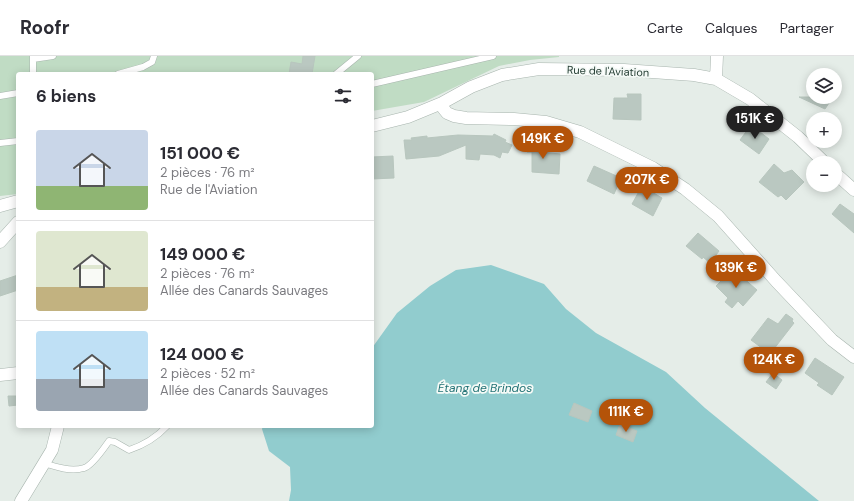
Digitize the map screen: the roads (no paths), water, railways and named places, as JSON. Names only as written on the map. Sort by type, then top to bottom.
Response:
[{"type":"street","points":[[716,79],[717,56]]},
{"type":"street","name":"Rue de l'Aviation","points":[[374,126],[408,117],[442,103],[471,87],[502,74],[539,69],[624,70],[694,75],[716,79],[750,99],[798,137],[818,156]]},
{"type":"street","points":[[442,103],[443,108],[447,113],[454,116],[466,118],[514,119],[546,122],[580,132],[653,168],[685,189],[718,216],[776,281],[832,340],[854,357]]},
{"type":"street","points":[[842,179],[854,190]]},
{"type":"street","points":[[0,206],[16,202]]},
{"type":"street","points":[[6,235],[16,224]]},
{"type":"street","points":[[0,375],[16,373]]},
{"type":"street","points":[[21,501],[52,450],[58,428]]},
{"type":"lane","points":[[33,72],[33,57],[53,56]]},
{"type":"lane","points":[[125,72],[143,67],[152,62],[154,56]]},
{"type":"lane","points":[[338,72],[358,56]]},
{"type":"lane","points":[[374,84],[493,56]]},
{"type":"lane","points":[[0,96],[16,93]]},
{"type":"lane","points":[[0,143],[16,141]]},
{"type":"lane","points":[[44,463],[62,469],[84,468],[92,463],[110,441],[115,442],[129,450],[143,445],[160,434],[165,428]]},
{"type":"water","name":"Étang de Brindos","points":[[491,265],[544,284],[566,309],[596,333],[666,372],[705,408],[819,501],[289,501],[291,490],[290,467],[269,451],[262,428],[374,428],[374,345],[397,313],[430,286],[456,270]]}]
